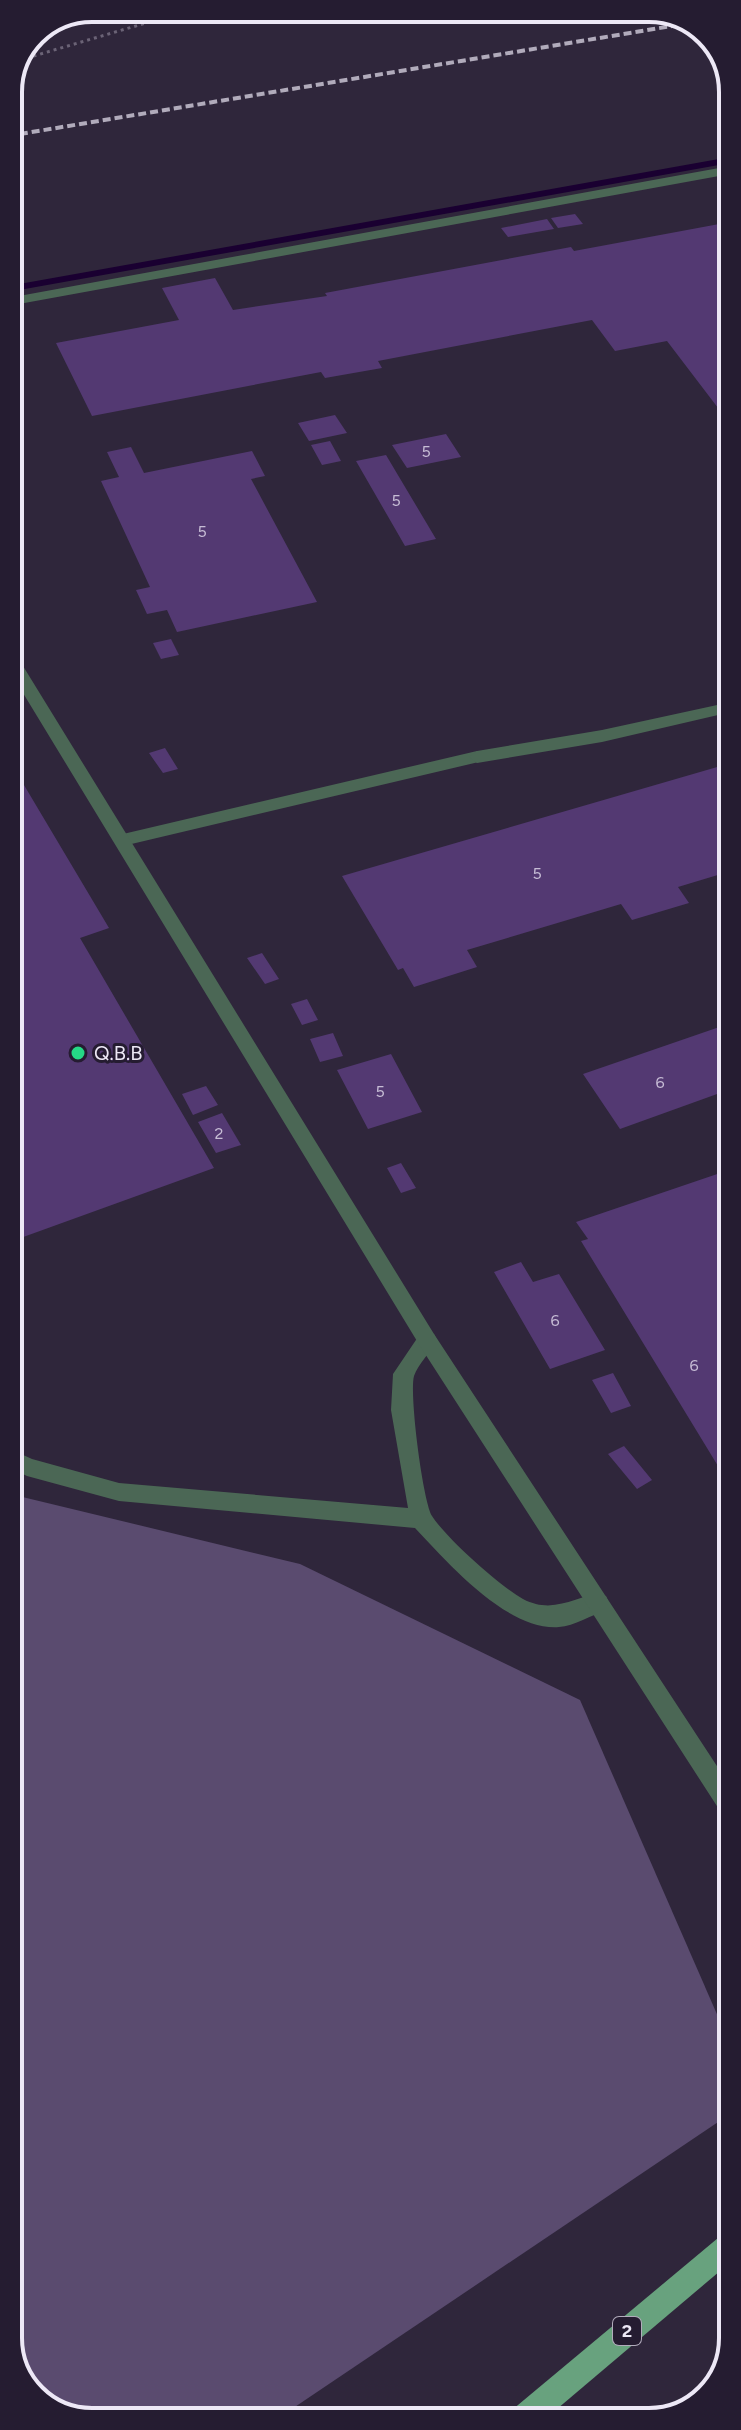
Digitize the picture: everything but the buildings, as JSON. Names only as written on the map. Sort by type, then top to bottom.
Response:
[{"type":"main road","name":"2","points":[[536,2408],[719,2254]]},
{"type":"street","points":[[22,299],[719,172]]},
{"type":"street","points":[[22,678],[427,1340],[719,1789]]},
{"type":"street","points":[[123,840],[477,757],[602,736],[719,710]]},
{"type":"street","points":[[427,1340],[404,1374],[402,1410],[421,1519],[464,1565],[519,1609],[559,1617],[598,1603]]},
{"type":"street","points":[[22,1464],[119,1492],[421,1519]]},
{"type":"path","points":[[32,56],[149,22]]},
{"type":"shaded area","points":[[22,1497],[300,1564],[580,1700],[719,2019],[719,2121],[293,2408],[87,2408],[65,2403],[46,2391],[29,2369],[22,2338]]},
{"type":"waterway","points":[[22,286],[719,162]]},
{"type":"railway","points":[[22,134],[672,26]]},
{"type":"place","name":"Q.B.B","points":[[78,1053]]}]
